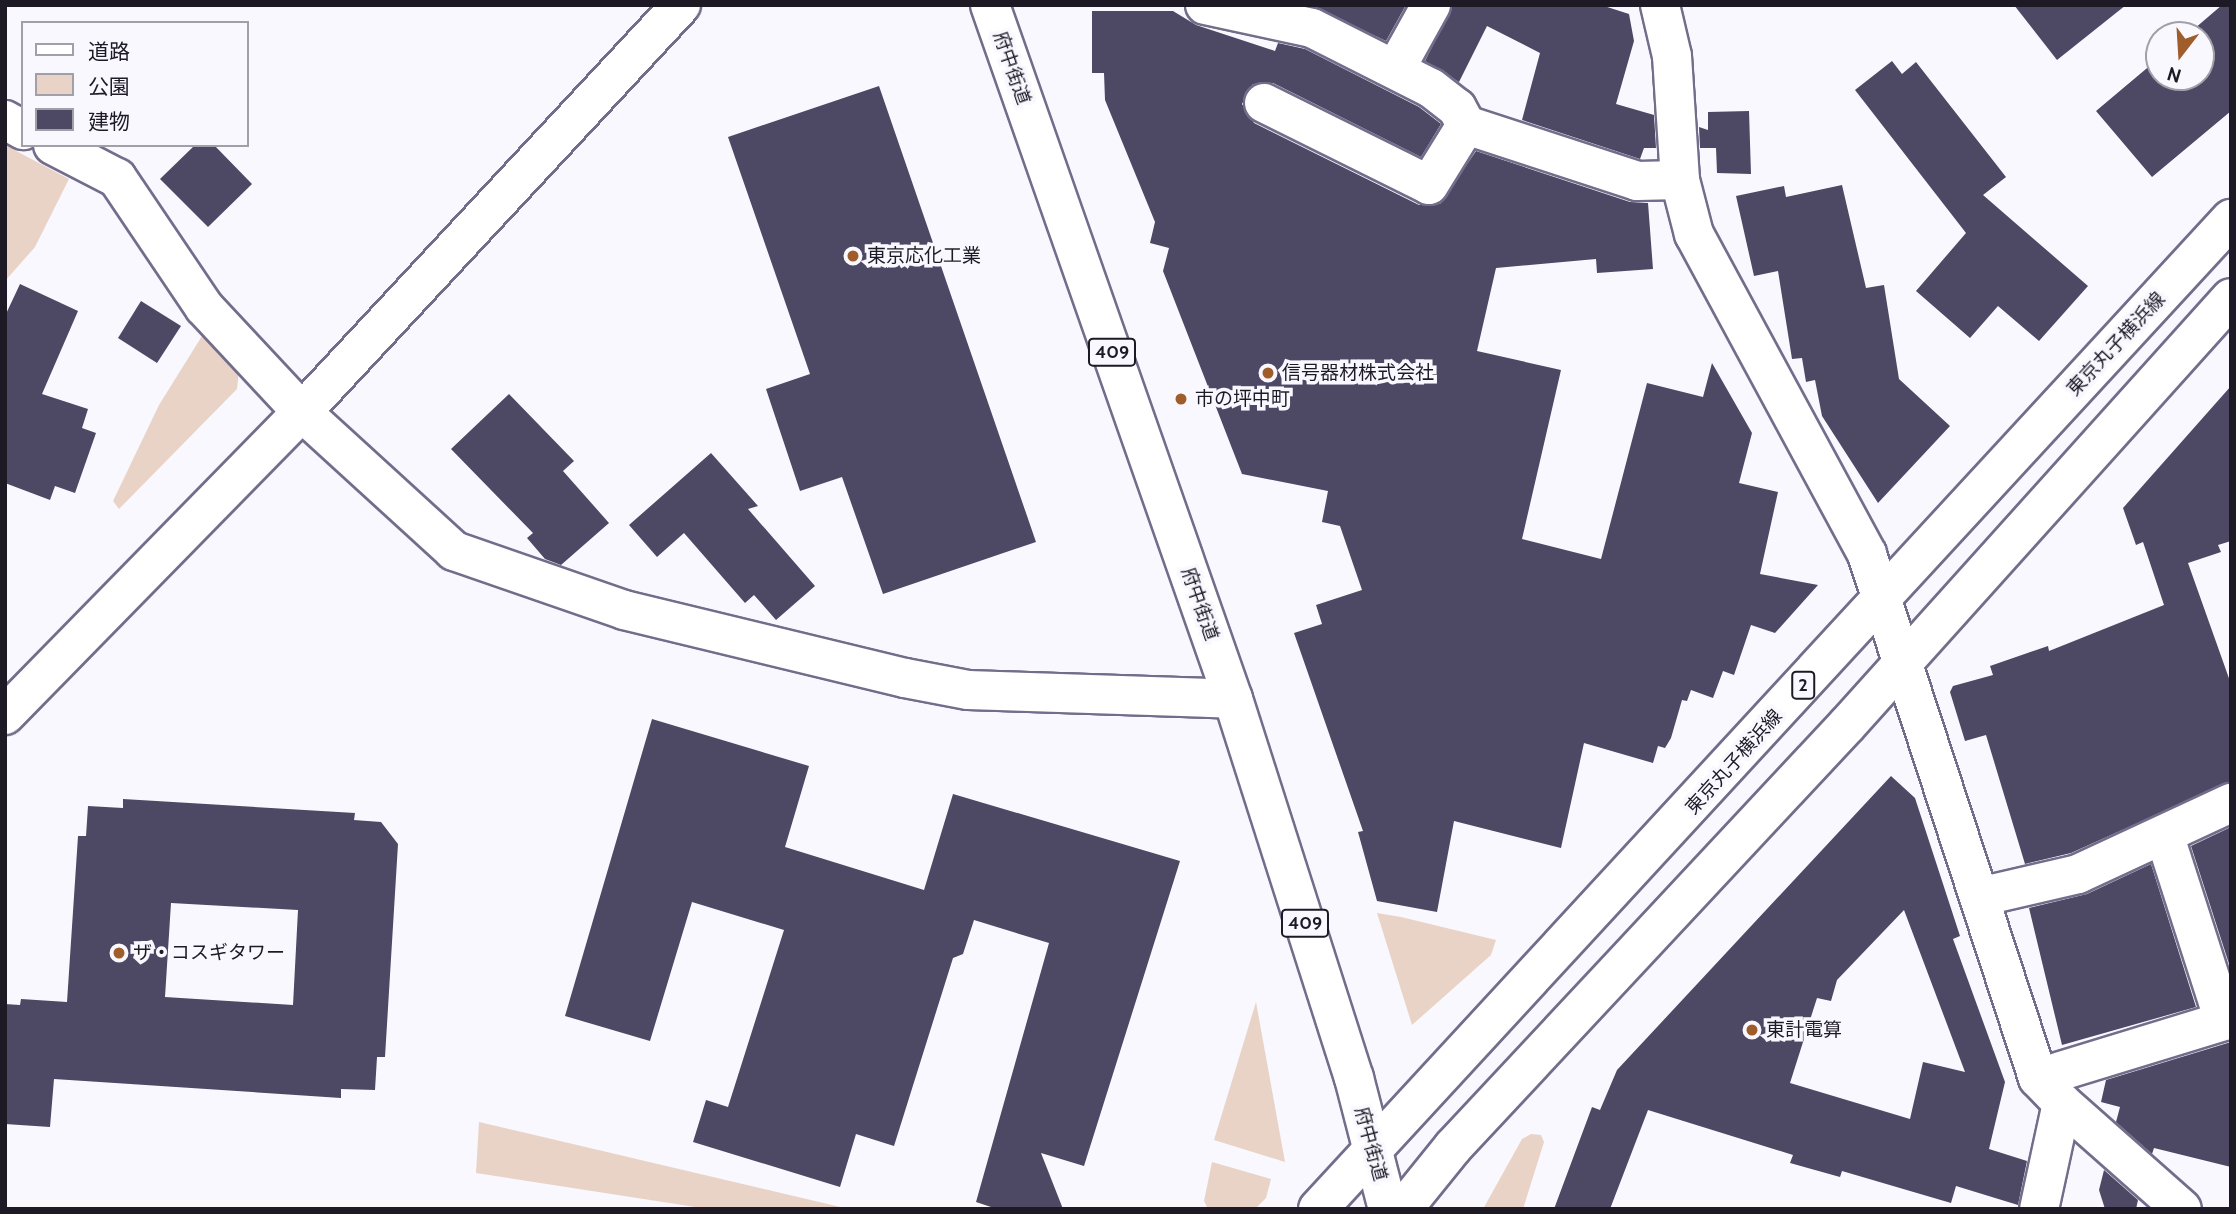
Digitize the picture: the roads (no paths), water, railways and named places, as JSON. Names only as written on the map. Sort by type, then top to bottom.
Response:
[{"type":"main road","points":[[5,715],[302,412],[681,5]]},
{"type":"main road","name":"府中街道","points":[[990,5],[1233,699],[1373,1149],[1388,1209]]},
{"type":"main road","points":[[1205,5],[1312,28],[1396,68],[1457,108],[1466,125],[1637,181],[1680,180]]},
{"type":"main road","points":[[1396,68],[1431,5]]},
{"type":"main road","points":[[1660,5],[1672,56],[1680,180],[1704,254],[1849,520],[1884,597],[1979,897],[2050,1091],[2039,1209]]},
{"type":"main road","points":[[1264,103],[1429,185],[1466,125]]},
{"type":"main road","points":[[5,120],[21,129]]},
{"type":"main road","points":[[57,147],[117,178],[204,307],[302,412],[454,551],[559,590],[968,690],[1233,699]]},
{"type":"main road","name":"東京丸子横浜線","points":[[1318,1209],[2231,219]]},
{"type":"main road","points":[[1403,1209],[1453,1147],[1904,662],[2231,298]]},
{"type":"main road","points":[[1979,897],[2078,874],[2165,837],[2231,803]]},
{"type":"main road","points":[[2050,1091],[2227,1020],[2165,837]]},
{"type":"main road","points":[[2050,1091],[2182,1209]]},
{"type":"place","name":"東京応化工業","points":[[853,256]]},
{"type":"place","name":"信号器材株式会社","points":[[1268,373]]},
{"type":"place","name":"市の坪中町","points":[[1181,399]]},
{"type":"place","name":"ザ・コスギタワー","points":[[119,953]]},
{"type":"place","name":"東計電算","points":[[1752,1030]]}]
